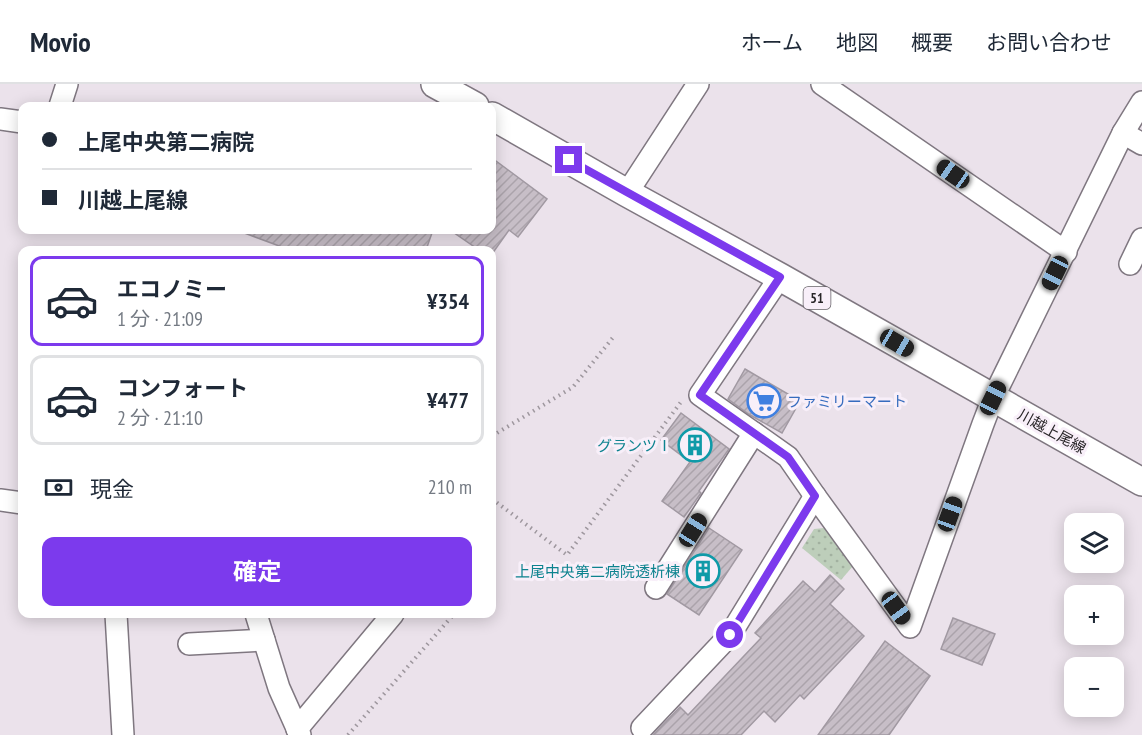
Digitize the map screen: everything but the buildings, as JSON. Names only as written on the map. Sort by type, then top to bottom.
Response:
[{"type":"main road","points":[[435,84],[468,102]]},
{"type":"main road","name":"川越上尾線","points":[[496,118],[1142,482]]},
{"type":"street","points":[[61,102],[67,84]]},
{"type":"street","points":[[627,194],[698,84]]},
{"type":"street","points":[[822,84],[1066,252]]},
{"type":"street","points":[[780,277],[700,395],[788,457],[910,627],[993,398],[1123,133],[1142,102]]},
{"type":"street","points":[[0,119],[18,121]]},
{"type":"street","points":[[1123,133],[1142,144]]},
{"type":"street","points":[[1130,264],[1142,239]]},
{"type":"street","points":[[656,588],[754,433]]},
{"type":"street","points":[[642,728],[730,635],[815,496]]},
{"type":"street","points":[[0,500],[18,502]]},
{"type":"street","points":[[116,618],[123,735]]},
{"type":"street","points":[[257,618],[279,688],[299,732],[390,618]]},
{"type":"street","points":[[189,644],[264,640]]},
{"type":"path","points":[[496,434],[573,387],[615,335]]},
{"type":"path","points":[[496,502],[567,555],[681,402]]},
{"type":"path","points":[[348,735],[450,618]]},
{"type":"green space","points":[[824,528],[853,566],[841,580],[802,548],[814,529]]},
{"type":"place","name":"ファミリーマート","points":[[764,401]]},
{"type":"place","name":"グランツⅠ","points":[[695,445]]},
{"type":"place","name":"上尾中央第二病院透析棟","points":[[703,571]]},
{"type":"route","points":[[569,160],[780,277],[700,395],[788,457],[815,496],[730,635]]}]
